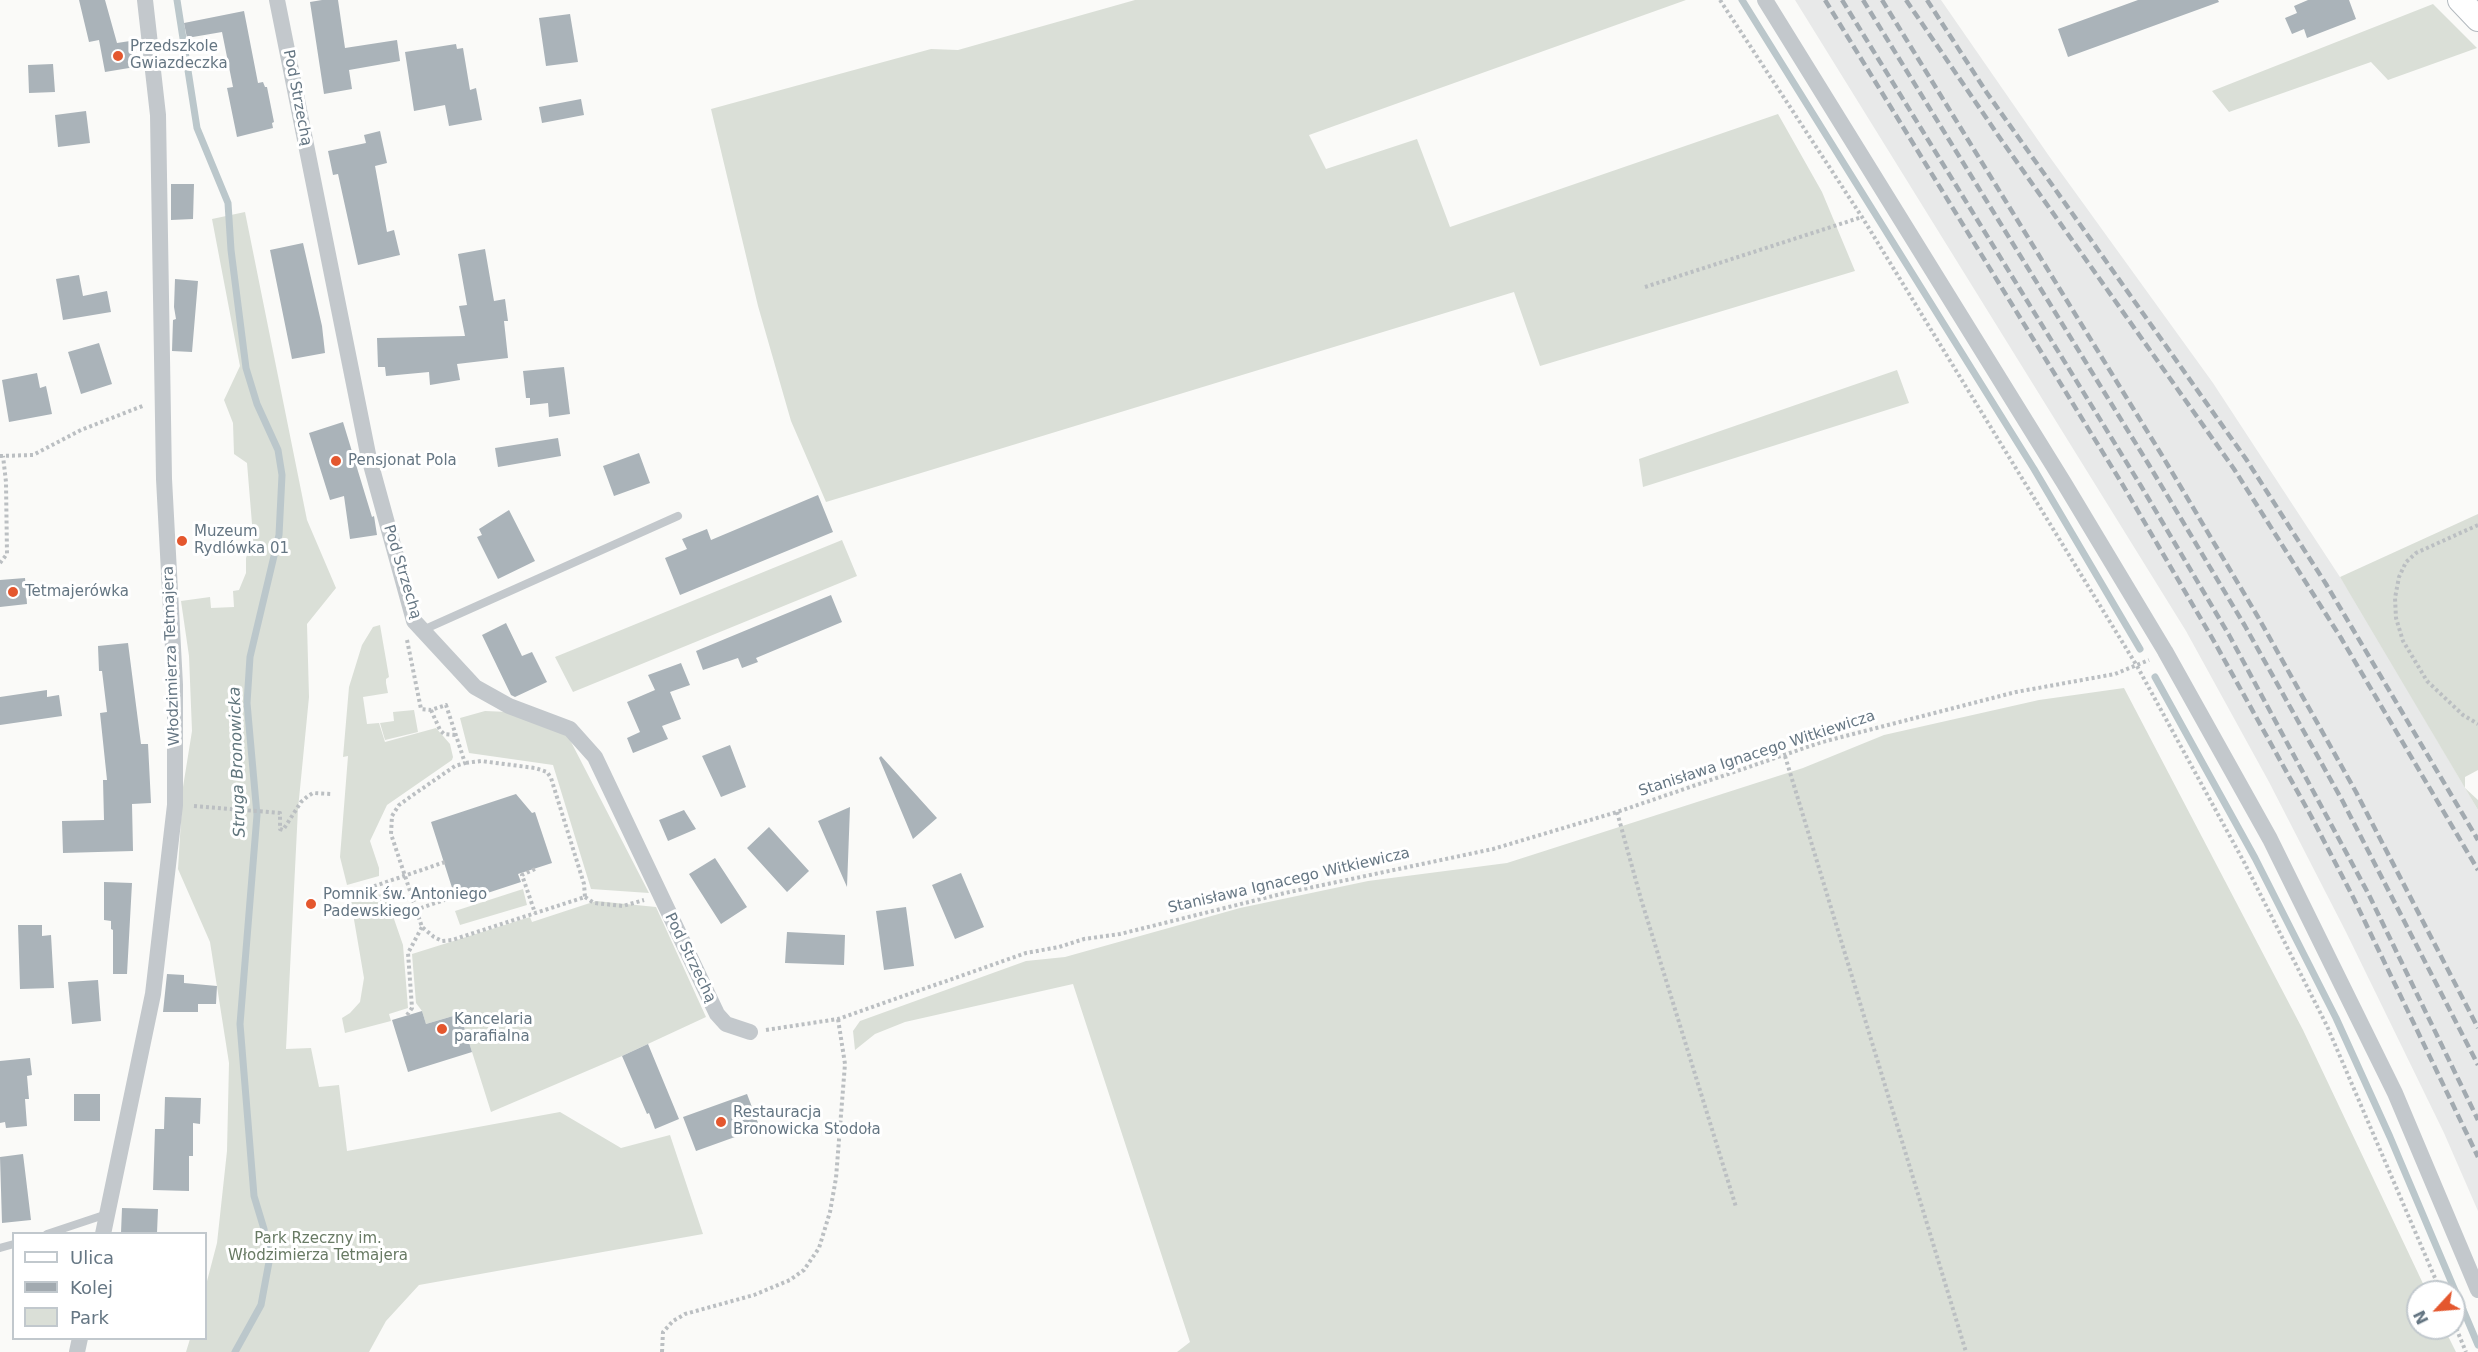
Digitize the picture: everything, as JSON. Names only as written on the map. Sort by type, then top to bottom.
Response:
[{"type":"street","name":"Włodzimierza Tetmajera","points":[[102,1232],[153,994],[175,805],[175,685],[164,468],[158,115],[144,0]]},
{"type":"street","name":"Pod Strzechą","points":[[277,0],[368,454],[414,621],[475,687],[509,706],[570,729],[596,757],[717,1014],[726,1024],[750,1032]]},
{"type":"street","points":[[1765,0],[1921,249],[2165,651],[2270,839],[2384,1072],[2449,1218],[2478,1290]]},
{"type":"street","points":[[2460,0],[2478,19]]},
{"type":"lane","points":[[423,630],[678,516]]},
{"type":"lane","points":[[50,1232],[107,1214]]},
{"type":"path","points":[[1720,0],[1862,217],[2137,666],[2244,862],[2327,1026],[2436,1280]]},
{"type":"path","points":[[1645,287],[1862,217]]},
{"type":"path","points":[[0,563],[8,554],[6,482],[1,456],[33,455],[81,430],[152,402]]},
{"type":"path","points":[[0,482],[6,482]]},
{"type":"path","points":[[2478,525],[2416,553],[2406,562],[2399,577],[2395,598],[2396,618],[2403,641],[2427,681],[2463,715],[2478,724]]},
{"type":"path","points":[[405,631],[421,709],[431,710],[446,705],[465,763]]},
{"type":"path","name":"Stanisława Ignacego Witkiewicza","points":[[838,1019],[1026,953],[1059,947],[1084,939],[1120,934],[1285,892],[1493,849],[1617,812],[1822,742],[2016,692],[2115,674],[2137,666],[2165,651]]},
{"type":"path","points":[[431,710],[440,730],[444,734],[456,735]]},
{"type":"path","points":[[1785,756],[1966,1352]]},
{"type":"path","points":[[481,761],[535,768],[547,772],[551,778],[584,884],[585,897],[452,940],[442,941],[422,927],[415,910],[391,834],[392,816],[405,801],[455,766],[465,763],[481,761]]},
{"type":"path","points":[[195,806],[280,813],[280,829],[283,830],[301,802],[308,796],[313,793],[331,794]]},
{"type":"path","points":[[1617,812],[1641,899],[1736,1207]]},
{"type":"path","points":[[327,895],[357,892],[445,862]]},
{"type":"path","points":[[535,869],[522,875],[535,913]]},
{"type":"path","points":[[415,910],[456,896]]},
{"type":"path","points":[[585,897],[594,903],[623,906],[660,896]]},
{"type":"path","points":[[407,1015],[412,1008],[408,952],[422,927]]},
{"type":"path","points":[[662,1352],[663,1332],[673,1321],[685,1314],[754,1295],[790,1280],[804,1270],[819,1248],[830,1212],[836,1178],[845,1064],[838,1019],[750,1032]]},
{"type":"shaded area","points":[[1795,0],[1941,0],[2049,156],[2213,383],[2355,600],[2478,810],[2478,1211],[2444,1133],[2346,932],[2269,782],[2186,631]]},
{"type":"green space","points":[[1135,0],[1686,0],[1309,135],[1326,169],[1417,139],[1450,227],[1778,114],[1822,192],[1855,271],[1540,366],[1514,292],[826,502],[791,421],[758,306],[711,109],[931,49],[958,50]]},
{"type":"green space","points":[[2433,4],[2477,48],[2388,80],[2371,62],[2229,112],[2212,91]]},
{"type":"green space","name":"Park Rzeczny im. Włodzimierza Tetmajera","points":[[245,212],[307,520],[336,588],[307,624],[309,697],[298,809],[286,1049],[311,1048],[319,1087],[339,1085],[347,1151],[560,1112],[621,1148],[670,1135],[703,1234],[419,1285],[386,1321],[369,1352],[186,1352],[190,1340],[207,1340],[207,1281],[217,1243],[227,1151],[229,1063],[210,942],[178,869],[183,787],[192,731],[189,656],[181,601],[210,597],[211,608],[234,607],[233,591],[239,590],[246,573],[246,558],[253,536],[247,463],[234,454],[233,423],[224,400],[240,366],[212,219]]},
{"type":"green space","points":[[1897,370],[1909,403],[1643,487],[1639,459]]},
{"type":"green space","points":[[2478,514],[2478,770],[2465,777],[2465,788],[2478,800],[2478,810],[2340,577]]},
{"type":"green space","points":[[842,540],[857,576],[573,692],[555,657]]},
{"type":"green space","points":[[380,625],[389,677],[386,679],[388,693],[363,697],[367,724],[379,723],[385,742],[436,728],[450,744],[453,757],[452,760],[387,805],[370,841],[379,868],[379,876],[347,885],[340,857],[348,756],[343,757],[349,687],[362,645],[373,627]]},
{"type":"green space","points":[[2124,688],[2303,1030],[2421,1280],[2406,1280],[2406,1340],[2450,1340],[2456,1352],[1177,1352],[1190,1342],[1073,984],[905,1022],[875,1034],[855,1050],[853,1031],[860,1021],[1026,961],[1065,957],[1240,908],[1368,881],[1507,863],[1803,768],[1884,735],[2039,700]]},
{"type":"green space","points":[[414,710],[418,732],[385,740],[380,723],[394,721],[393,712]]},
{"type":"green space","points":[[485,711],[509,712],[568,736],[649,893],[591,889],[553,765],[469,753],[460,718]]},
{"type":"green space","points":[[523,889],[527,905],[460,925],[455,911]]},
{"type":"green space","points":[[385,893],[403,945],[408,1008],[389,1014],[391,1021],[345,1033],[342,1018],[360,1002],[364,978],[351,902]]},
{"type":"green space","points":[[596,901],[656,907],[706,1017],[491,1112],[460,1014],[426,1024],[422,1011],[416,1003],[412,954],[530,917],[532,922]]},
{"type":"building","points":[[79,0],[105,0],[117,43],[130,41],[135,67],[105,72],[99,40],[89,42]]},
{"type":"building","points":[[338,0],[345,48],[397,40],[400,61],[349,70],[352,89],[324,94],[310,2]]},
{"type":"building","points":[[2138,0],[2218,0],[2219,2],[2068,57],[2058,29]]},
{"type":"building","points":[[2308,0],[2349,0],[2356,19],[2307,38],[2304,29],[2292,34],[2285,18],[2297,13],[2294,6]]},
{"type":"building","points":[[244,11],[258,83],[263,82],[267,87],[274,122],[272,123],[273,128],[237,137],[227,88],[233,87],[222,32],[187,38],[184,23]]},
{"type":"building","points":[[570,14],[578,62],[546,66],[539,18]]},
{"type":"building","points":[[456,44],[457,49],[463,48],[470,90],[476,88],[482,120],[449,126],[445,105],[414,111],[405,52]]},
{"type":"building","points":[[53,64],[55,92],[29,93],[28,65]]},
{"type":"building","points":[[581,99],[584,115],[542,123],[539,107]]},
{"type":"building","points":[[86,111],[90,143],[58,147],[55,115]]},
{"type":"building","points":[[380,131],[387,163],[375,166],[387,232],[394,230],[400,255],[358,265],[338,174],[333,175],[328,151],[366,143],[364,135]]},
{"type":"building","points":[[171,184],[194,184],[193,219],[171,220]]},
{"type":"building","points":[[303,243],[322,326],[325,353],[292,359],[270,250]]},
{"type":"building","points":[[485,249],[494,301],[505,299],[508,321],[504,321],[508,358],[457,364],[460,380],[430,385],[429,372],[386,376],[385,367],[378,367],[377,338],[465,336],[459,306],[467,305],[458,254]]},
{"type":"building","points":[[79,275],[83,296],[107,291],[111,312],[63,320],[56,279]]},
{"type":"building","points":[[175,279],[198,281],[192,352],[172,351],[173,320],[176,319]]},
{"type":"building","points":[[99,343],[112,384],[81,394],[68,352]]},
{"type":"building","points":[[564,367],[570,414],[549,417],[548,403],[530,405],[530,398],[526,398],[523,371]]},
{"type":"building","points":[[37,373],[40,388],[46,386],[52,414],[9,422],[2,380]]},
{"type":"building","name":"Pensjonat Pola","points":[[343,422],[372,517],[374,516],[377,535],[350,539],[344,496],[330,500],[309,433]]},
{"type":"building","points":[[558,438],[561,456],[498,467],[495,448]]},
{"type":"building","points":[[639,453],[650,483],[614,496],[603,466]]},
{"type":"building","points":[[818,495],[833,532],[680,595],[665,558],[687,549],[682,539],[707,529],[711,540]]},
{"type":"building","points":[[509,510],[535,561],[498,579],[477,537],[482,535],[479,529]]},
{"type":"building","name":"Tetmajerówka","points":[[25,578],[27,604],[0,607],[0,580]]},
{"type":"building","points":[[831,595],[842,622],[756,658],[758,662],[742,668],[738,658],[703,670],[696,651]]},
{"type":"building","points":[[506,623],[522,656],[532,652],[547,682],[515,697],[511,695],[482,635]]},
{"type":"building","points":[[128,643],[141,744],[148,744],[151,803],[132,804],[133,851],[63,853],[62,821],[104,820],[103,780],[107,780],[100,713],[107,712],[102,671],[99,671],[98,646]]},
{"type":"building","points":[[681,663],[690,685],[670,692],[681,719],[662,726],[668,739],[633,753],[627,738],[640,732],[627,702],[655,690],[648,675]]},
{"type":"building","points":[[47,690],[47,697],[59,695],[62,716],[0,725],[0,697]]},
{"type":"building","points":[[730,745],[746,787],[721,797],[702,756]]},
{"type":"building","points":[[881,756],[937,818],[913,839],[879,758]]},
{"type":"building","points":[[516,794],[532,813],[535,812],[552,863],[518,874],[521,882],[463,901],[460,891],[454,894],[431,822]]},
{"type":"building","points":[[850,807],[847,887],[818,821]]},
{"type":"building","points":[[684,810],[696,829],[668,841],[659,820]]},
{"type":"building","points":[[769,827],[809,871],[787,892],[747,848]]},
{"type":"building","points":[[715,858],[747,907],[721,924],[689,874]]},
{"type":"building","points":[[961,873],[984,927],[955,939],[932,885]]},
{"type":"building","points":[[104,882],[132,883],[127,974],[113,974],[113,930],[111,921],[104,920]]},
{"type":"building","points":[[906,907],[914,966],[884,970],[876,911]]},
{"type":"building","points":[[18,925],[42,925],[42,936],[51,935],[54,988],[20,989]]},
{"type":"building","points":[[787,932],[845,935],[844,965],[785,963]]},
{"type":"building","points":[[167,974],[184,975],[184,983],[217,986],[216,1004],[198,1004],[198,1012],[163,1012]]},
{"type":"building","points":[[98,980],[101,1021],[72,1024],[68,982]]},
{"type":"building","points":[[422,1011],[426,1024],[460,1014],[472,1052],[408,1072],[392,1020]]},
{"type":"building","points":[[648,1044],[679,1119],[655,1129],[622,1056]]},
{"type":"building","points":[[30,1058],[32,1075],[27,1076],[29,1099],[25,1099],[27,1126],[6,1128],[5,1122],[0,1123],[0,1061]]},
{"type":"building","points":[[74,1094],[100,1094],[100,1121],[74,1121]]},
{"type":"building","name":"Restauracja Bronowicka Stodoła","points":[[747,1094],[760,1128],[696,1151],[683,1117]]},
{"type":"building","points":[[165,1097],[201,1098],[200,1124],[193,1123],[193,1156],[189,1156],[189,1191],[153,1190],[155,1129],[164,1129]]},
{"type":"building","points":[[23,1154],[31,1220],[2,1223],[0,1157]]},
{"type":"building","points":[[122,1208],[158,1209],[157,1232],[121,1232]]},
{"type":"waterway","name":"Struga Bronowicka","points":[[177,0],[197,128],[228,203],[231,250],[246,368],[257,404],[278,450],[282,475],[279,535],[250,657],[247,703],[257,815],[240,1024],[254,1196],[264,1229],[269,1262],[261,1305],[235,1352]]},
{"type":"waterway","points":[[1742,0],[2034,469],[2140,649]]},
{"type":"waterway","points":[[2155,677],[2255,858],[2336,1018],[2390,1137],[2478,1345]]},
{"type":"railway","points":[[1825,0],[2121,482],[2215,643],[2311,816],[2354,899],[2478,1157]]},
{"type":"railway","points":[[1842,0],[2141,486],[2229,635],[2368,893],[2478,1120]]},
{"type":"railway","points":[[1863,0],[2149,465],[2245,626],[2342,800],[2478,1065]]},
{"type":"railway","points":[[1882,0],[2163,457],[2258,617],[2356,792],[2478,1028]]},
{"type":"railway","points":[[1906,0],[2002,141],[2234,469],[2341,638],[2478,870]]},
{"type":"railway","points":[[1927,0],[1987,93],[2246,459],[2326,584],[2478,840]]},
{"type":"place","name":"Przedszkole Gwiazdeczka","points":[[118,56]]},
{"type":"place","name":"Pensjonat Pola","points":[[336,461]]},
{"type":"place","name":"Muzeum Rydlówka 01","points":[[182,541]]},
{"type":"place","name":"Tetmajerówka","points":[[13,592]]},
{"type":"place","name":"Pomnik św. Antoniego Padewskiego","points":[[311,904]]},
{"type":"place","name":"Kancelaria parafialna","points":[[442,1029]]},
{"type":"place","name":"Restauracja Bronowicka Stodoła","points":[[721,1122]]}]
